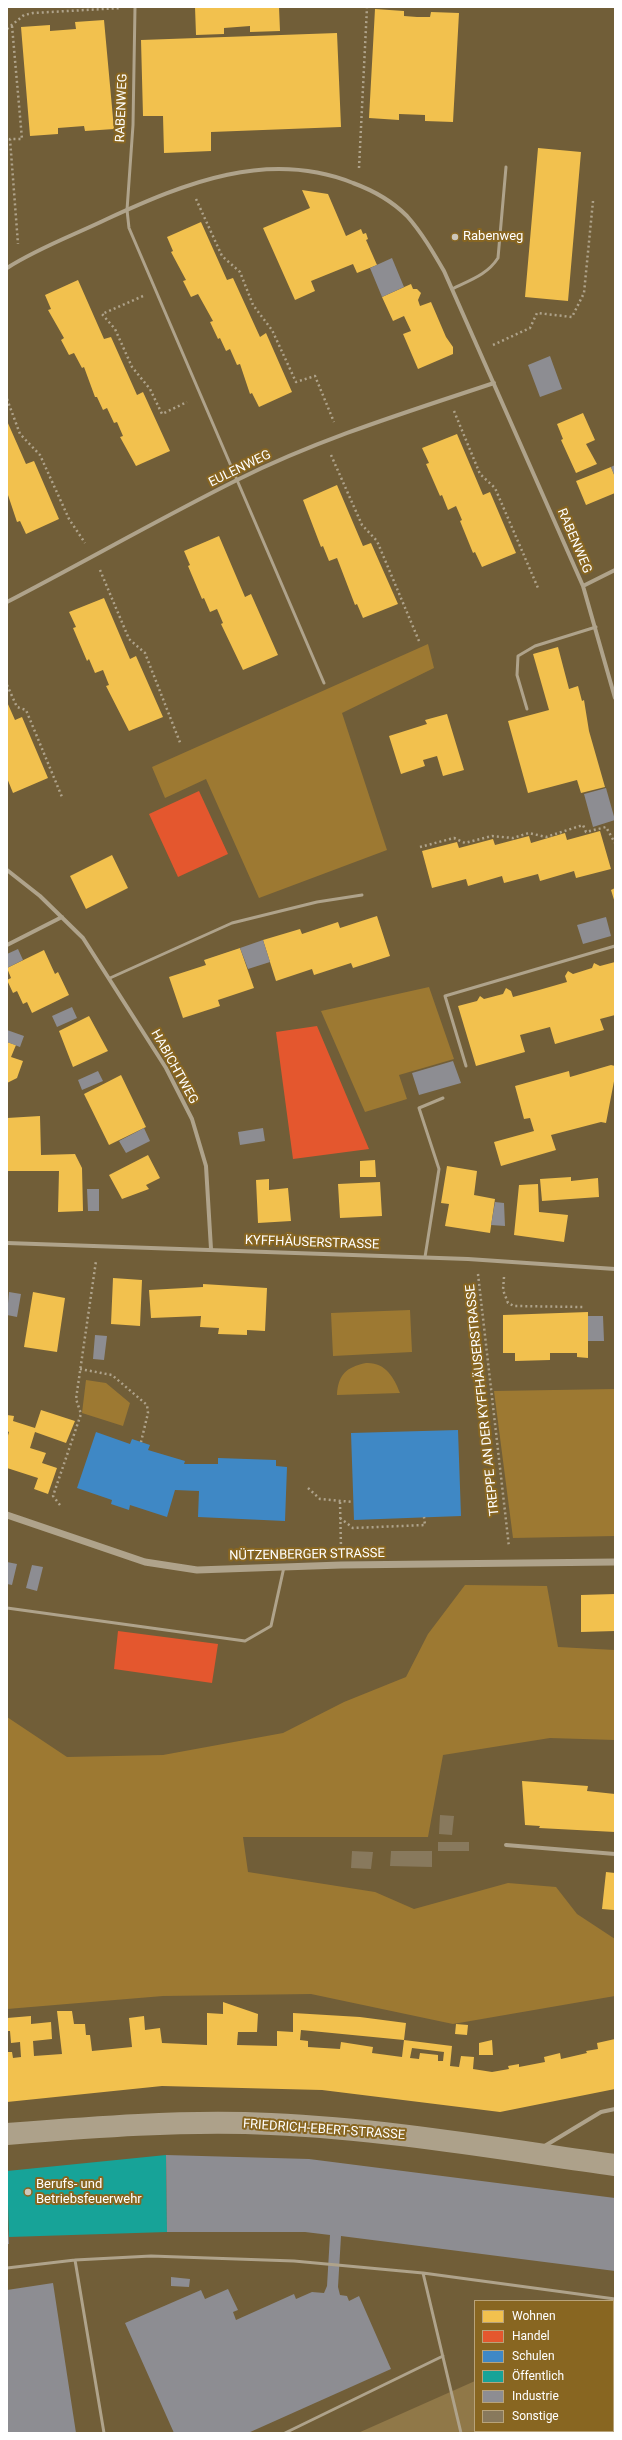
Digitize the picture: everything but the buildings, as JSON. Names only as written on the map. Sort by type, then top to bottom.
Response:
[{"type":"main road","name":"FRIEDRICH-EBERT-STRASSE","points":[[7,2134],[117,2125],[270,2124],[391,2133],[615,2165]]},
{"type":"street","name":"RABENWEG","points":[[7,268],[19,260],[127,210],[189,184],[230,173],[275,169],[304,169],[358,185],[386,200],[406,215],[427,240],[452,289],[583,586],[596,627],[615,698]]},
{"type":"street","name":"EULENWEG","points":[[7,602],[237,480],[340,436],[494,383]]},
{"type":"street","points":[[583,586],[615,570]]},
{"type":"street","name":"HABICHTWEG","points":[[7,870],[62,917],[83,938],[110,978],[166,1068],[192,1119],[206,1166],[211,1249]]},
{"type":"street","points":[[7,945],[62,917]]},
{"type":"street","name":"KYFFHÄUSERSTRASSE","points":[[7,1242],[98,1244],[425,1257],[615,1269]]},
{"type":"street","name":"NÜTZENBERGER STRASSE","points":[[7,1515],[145,1562],[197,1570],[284,1567],[615,1562]]},
{"type":"street","points":[[506,1845],[615,1854]]},
{"type":"street","points":[[532,2153],[601,2112],[615,2109]]},
{"type":"lane","name":"RABENWEG","points":[[127,210],[133,125],[134,7]]},
{"type":"lane","points":[[452,289],[481,275],[491,268],[498,258],[506,167]]},
{"type":"lane","points":[[127,210],[129,228],[324,683]]},
{"type":"lane","points":[[527,709],[517,675],[518,656],[535,646],[596,627]]},
{"type":"lane","points":[[110,978],[232,923],[317,902],[362,895]]},
{"type":"lane","points":[[466,1066],[445,996],[615,946]]},
{"type":"lane","points":[[425,1257],[439,1169],[419,1108],[443,1098]]},
{"type":"lane","points":[[7,1608],[246,1641],[271,1626],[284,1567]]},
{"type":"lane","points":[[7,2268],[75,2260],[151,2256],[294,2261],[423,2273],[615,2299]]},
{"type":"lane","points":[[75,2260],[104,2433]]},
{"type":"lane","points":[[423,2273],[461,2433]]},
{"type":"lane","points":[[285,2433],[443,2356]]},
{"type":"path","points":[[66,12],[70,7]]},
{"type":"path","points":[[7,29],[24,15],[134,7]]},
{"type":"path","points":[[358,185],[367,7]]},
{"type":"path","points":[[12,26],[22,139],[10,139],[19,260]]},
{"type":"path","points":[[189,184],[222,256],[240,272],[253,305],[272,330],[296,382],[315,376],[340,436]]},
{"type":"path","points":[[480,351],[530,328],[537,314],[572,317],[584,293],[593,201]]},
{"type":"path","points":[[156,290],[102,314],[115,329],[132,367],[150,389],[162,414],[201,396]]},
{"type":"path","points":[[448,398],[480,474],[495,488],[538,588]]},
{"type":"path","points":[[7,399],[20,434],[40,455],[68,518],[94,556],[128,639],[145,653],[181,745]]},
{"type":"path","points":[[325,442],[362,525],[377,541],[419,641]]},
{"type":"path","points":[[7,685],[17,707],[26,710],[62,797]]},
{"type":"path","points":[[420,847],[454,838],[465,844],[492,836],[512,838],[529,833],[546,837],[583,825],[586,832],[606,827],[615,843]]},
{"type":"path","points":[[60,1505],[53,1496],[81,1414],[76,1399],[98,1244]]},
{"type":"path","name":"TREPPE AN DER KYFFHÄUSERSTRASSE","points":[[477,1260],[509,1539]]},
{"type":"path","points":[[504,1261],[503,1290],[508,1303],[514,1306],[583,1307]]},
{"type":"path","points":[[80,1369],[112,1375],[146,1405],[148,1413],[141,1442]]},
{"type":"path","points":[[308,1488],[320,1499],[353,1502]]},
{"type":"path","points":[[340,1502],[340,1535]]},
{"type":"path","points":[[340,1518],[353,1528],[425,1525],[424,1517]]},
{"type":"shaded area","points":[[428,644],[434,668],[342,713],[387,850],[259,898],[206,779],[165,798],[152,767]]},
{"type":"shaded area","points":[[429,987],[454,1059],[399,1075],[407,1099],[365,1112],[321,1011]]},
{"type":"shaded area","points":[[410,1310],[412,1352],[333,1356],[331,1313]]},
{"type":"shaded area","points":[[366,1363],[373,1363],[384,1368],[392,1376],[400,1393],[337,1395],[339,1382],[344,1373],[353,1367]]},
{"type":"shaded area","points":[[86,1380],[106,1383],[130,1403],[123,1426],[82,1413]]},
{"type":"shaded area","points":[[615,1389],[615,1536],[513,1538],[494,1391]]},
{"type":"shaded area","points":[[465,1585],[547,1586],[558,1647],[615,1650],[615,1740],[550,1738],[443,1755],[428,1837],[243,1837],[248,1872],[375,1892],[414,1909],[508,1883],[556,1887],[577,1914],[615,1939],[615,1996],[453,2024],[311,1994],[163,1996],[7,2009],[7,1717],[67,1757],[163,1755],[283,1733],[344,1702],[406,1677],[428,1634]]},
{"type":"shaded area","points":[[615,2345],[615,2433],[358,2433],[474,2381],[474,2432],[614,2432]]},
{"type":"place","name":"Rabenweg","points":[[455,237]]},
{"type":"place","name":"Berufs- und Betriebsfeuerwehr","points":[[28,2192]]}]
